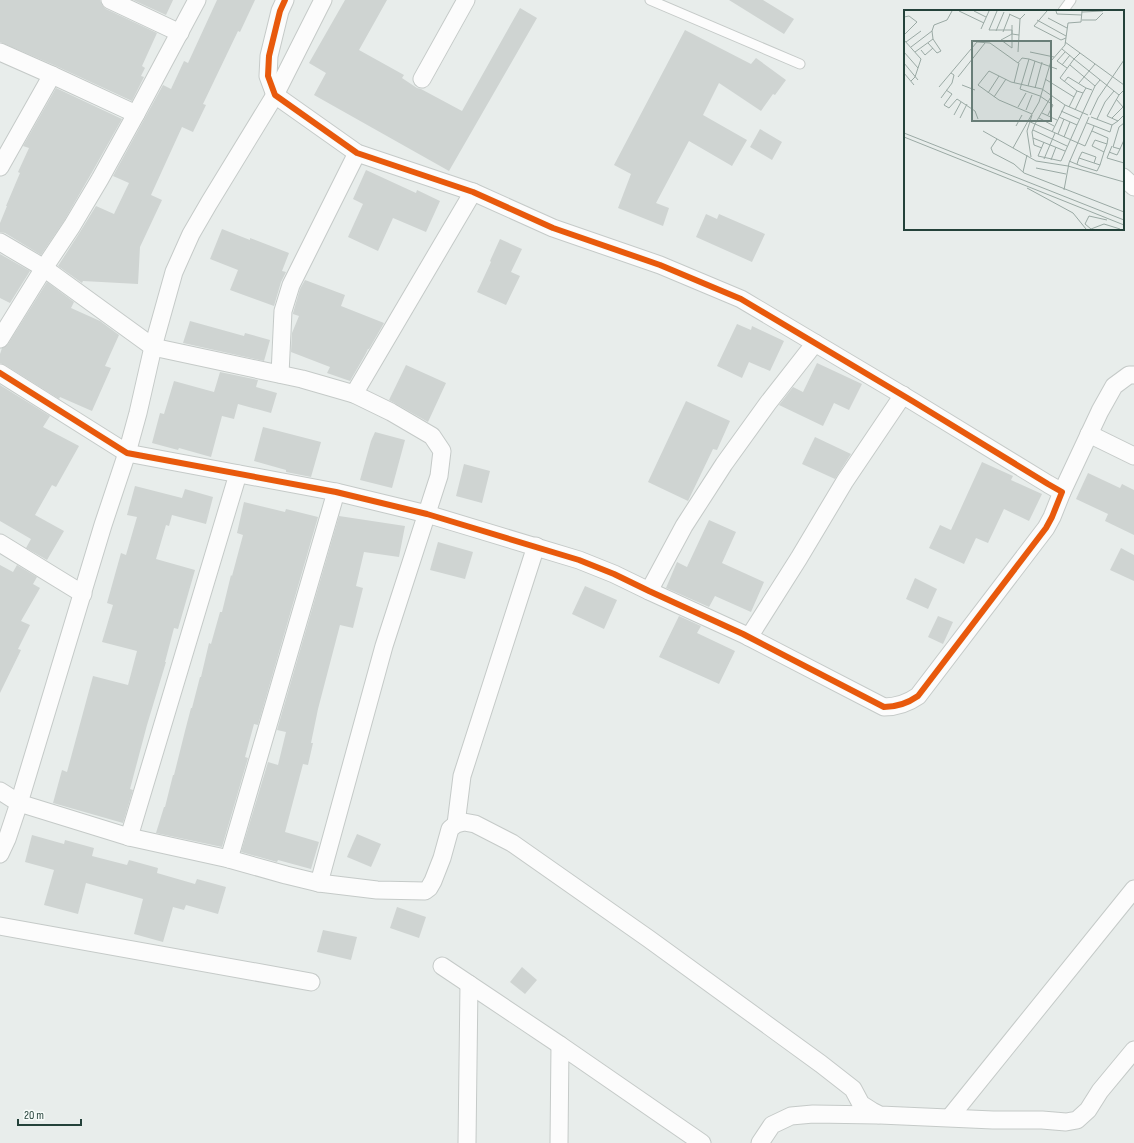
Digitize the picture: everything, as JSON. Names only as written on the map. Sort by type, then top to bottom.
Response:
[{"type":"street","points":[[110,0],[180,33]]},
{"type":"street","points":[[0,339],[100,179],[197,0]]},
{"type":"street","points":[[285,0],[280,11],[269,56],[268,76],[275,95],[357,153],[473,192],[553,228],[660,265],[741,299],[903,395],[1062,492]]},
{"type":"street","points":[[0,854],[7,839],[19,803],[103,525],[127,453],[138,414],[153,346],[174,272],[191,234],[275,95],[323,0]]},
{"type":"street","points":[[422,79],[466,0]]},
{"type":"street","points":[[0,52],[136,114]]},
{"type":"street","points":[[0,167],[52,75]]},
{"type":"street","points":[[280,374],[282,311],[291,285],[357,153]]},
{"type":"street","points":[[1124,178],[1134,187]]},
{"type":"street","points":[[354,394],[473,192]]},
{"type":"street","points":[[0,242],[44,268],[153,346],[302,379],[354,394],[391,412],[432,436],[442,451],[439,476],[384,646],[319,882]]},
{"type":"street","points":[[649,591],[684,526],[724,464],[768,403],[815,343]]},
{"type":"street","points":[[0,373],[127,453],[336,492],[427,514],[579,560],[614,574],[749,637],[884,708],[905,704],[918,696],[1046,528],[1100,411],[1114,386],[1129,375],[1134,375]]},
{"type":"street","points":[[749,637],[845,482],[903,395]]},
{"type":"street","points":[[1089,434],[1134,456]]},
{"type":"street","points":[[129,837],[238,474]]},
{"type":"street","points":[[229,859],[336,492]]},
{"type":"street","points":[[0,543],[83,594]]},
{"type":"street","points":[[456,824],[462,776],[536,546]]},
{"type":"street","points":[[0,792],[19,803],[129,837],[229,859],[286,875],[319,882],[377,890],[425,891],[429,888],[433,881],[442,858],[450,829],[456,824],[464,822],[475,824],[512,843],[712,984],[821,1064],[852,1089],[861,1104],[880,1115]]},
{"type":"street","points":[[950,1117],[1134,889]]},
{"type":"street","points":[[0,926],[311,982]]},
{"type":"street","points":[[442,966],[702,1143]]},
{"type":"street","points":[[467,1143],[469,984]]},
{"type":"street","points":[[559,1143],[560,1045]]},
{"type":"street","points":[[760,1143],[772,1125],[791,1116],[813,1114],[950,1117],[1066,1122],[1077,1120],[1088,1110],[1100,1092],[1134,1050]]},
{"type":"lane","points":[[650,0],[800,64]]},
{"type":"lane","points":[[1064,10],[1071,0]]},
{"type":"building","points":[[0,0],[100,0],[106,9],[157,33],[142,66],[145,68],[141,76],[144,77],[132,101],[0,42]]},
{"type":"building","points":[[133,0],[173,0],[166,15]]},
{"type":"building","points":[[217,0],[255,0],[240,32],[238,31],[203,104],[206,105],[193,132],[182,127],[151,195],[162,200],[140,247],[138,284],[83,281],[82,283],[58,266],[96,206],[114,214],[129,183],[113,176],[163,85],[171,89],[184,61],[188,63]]},
{"type":"building","points":[[345,0],[387,0],[359,50],[404,75],[402,78],[417,88],[462,111],[520,8],[537,18],[449,171],[314,95],[326,73],[309,63]]},
{"type":"building","points":[[729,0],[763,0],[794,19],[784,34]]},
{"type":"building","points":[[685,30],[751,64],[756,58],[786,80],[775,95],[773,94],[761,111],[719,83],[703,115],[747,140],[732,166],[689,141],[656,203],[669,208],[663,226],[618,208],[631,174],[614,165]]},
{"type":"building","points":[[56,88],[122,119],[64,221],[41,255],[5,233],[0,232],[0,223],[20,173],[18,172],[29,148],[23,146]]},
{"type":"building","points":[[760,129],[782,142],[772,160],[750,147]]},
{"type":"building","points":[[366,170],[416,193],[417,190],[440,201],[426,232],[393,218],[378,251],[348,237],[363,204],[353,199]]},
{"type":"building","points":[[706,214],[717,219],[719,214],[765,234],[752,262],[696,237]]},
{"type":"building","points":[[222,229],[289,253],[282,271],[286,272],[281,282],[274,306],[230,290],[238,270],[210,259]]},
{"type":"building","points":[[500,239],[522,249],[511,272],[520,276],[506,305],[477,292]]},
{"type":"building","points":[[0,254],[30,271],[10,303],[0,298]]},
{"type":"building","points":[[305,280],[345,295],[341,306],[384,323],[350,381],[327,373],[330,367],[291,352],[292,333],[299,316],[293,313],[300,289]]},
{"type":"building","points":[[47,282],[74,302],[71,308],[100,321],[119,335],[105,366],[111,368],[92,411],[60,397],[59,399],[0,363],[2,348],[8,344]]},
{"type":"building","points":[[190,321],[244,336],[245,333],[270,340],[264,361],[183,343]]},
{"type":"building","points":[[737,324],[751,330],[752,326],[784,341],[770,371],[749,362],[742,378],[717,366]]},
{"type":"building","points":[[817,363],[862,384],[849,410],[834,403],[823,426],[779,405],[793,387],[803,392]]},
{"type":"building","points":[[406,365],[446,383],[428,422],[389,400]]},
{"type":"building","points":[[220,372],[258,380],[256,387],[277,393],[271,413],[238,404],[234,419],[222,416],[211,457],[179,448],[178,450],[152,443],[160,413],[164,414],[174,381],[214,392]]},
{"type":"building","points":[[0,385],[50,416],[43,427],[79,446],[56,487],[52,485],[35,515],[64,531],[47,560],[26,548],[31,539],[0,521]]},
{"type":"building","points":[[686,401],[730,421],[717,450],[713,449],[688,501],[648,482]]},
{"type":"building","points":[[263,427],[321,442],[311,477],[286,472],[286,470],[254,461]]},
{"type":"building","points":[[375,432],[405,440],[392,488],[360,480]]},
{"type":"building","points":[[815,437],[851,454],[835,479],[802,464]]},
{"type":"building","points":[[982,462],[1013,476],[1011,480],[1042,494],[1029,521],[1004,509],[988,543],[976,538],[964,564],[929,548],[940,525],[951,530]]},
{"type":"building","points":[[464,464],[490,471],[482,503],[456,496]]},
{"type":"building","points":[[1088,473],[1120,488],[1122,484],[1134,490],[1134,535],[1105,521],[1108,514],[1076,499]]},
{"type":"building","points":[[135,486],[182,498],[185,489],[213,497],[206,524],[172,515],[169,526],[166,525],[156,559],[195,570],[178,629],[174,628],[166,662],[130,789],[133,790],[123,823],[53,803],[62,770],[67,772],[93,676],[128,685],[137,651],[102,642],[113,605],[107,603],[121,553],[126,555],[137,517],[127,515]]},
{"type":"building","points":[[244,502],[285,512],[286,509],[318,517],[258,725],[254,724],[245,757],[248,758],[222,847],[156,833],[174,775],[209,643],[211,644],[220,612],[222,612],[243,535],[237,533]]},
{"type":"building","points":[[339,516],[405,526],[399,557],[364,552],[356,586],[363,588],[353,628],[340,625],[318,709],[308,765],[303,764],[285,832],[319,842],[311,869],[278,860],[277,862],[241,852],[268,762],[278,765],[286,732],[277,730]]},
{"type":"building","points":[[709,520],[736,532],[722,563],[764,582],[751,612],[715,596],[709,607],[666,588],[677,562],[687,567]]},
{"type":"building","points":[[438,542],[473,552],[465,579],[430,570]]},
{"type":"building","points":[[1121,548],[1134,555],[1134,581],[1110,570]]},
{"type":"building","points":[[0,565],[13,572],[17,565],[37,577],[33,584],[40,588],[21,621],[30,625],[18,649],[21,650],[0,693]]},
{"type":"building","points":[[915,578],[937,589],[928,609],[906,599]]},
{"type":"building","points":[[585,586],[617,600],[604,629],[572,614]]},
{"type":"building","points":[[679,616],[701,626],[697,633],[735,651],[719,684],[659,657]]},
{"type":"building","points":[[938,616],[953,622],[943,644],[928,637]]},
{"type":"building","points":[[357,834],[381,844],[371,867],[347,857]]},
{"type":"building","points":[[32,835],[64,844],[65,840],[94,848],[92,856],[127,865],[129,860],[158,868],[157,873],[195,884],[197,879],[226,887],[218,914],[186,905],[184,910],[173,907],[163,942],[134,934],[143,899],[86,883],[78,914],[44,905],[54,870],[25,862]]},
{"type":"building","points":[[397,907],[426,917],[419,938],[390,928]]},
{"type":"building","points":[[323,930],[357,937],[351,960],[317,952]]},
{"type":"building","points":[[522,967],[537,980],[525,994],[510,982]]},
{"type":"cycle path","points":[[0,373],[127,453],[336,492],[427,514],[579,560],[614,574],[743,634],[884,707],[902,704],[918,696],[1046,528],[1062,492],[741,299],[660,265],[553,228],[473,192],[357,153],[275,95],[268,76],[269,56],[280,11],[285,0]]}]
